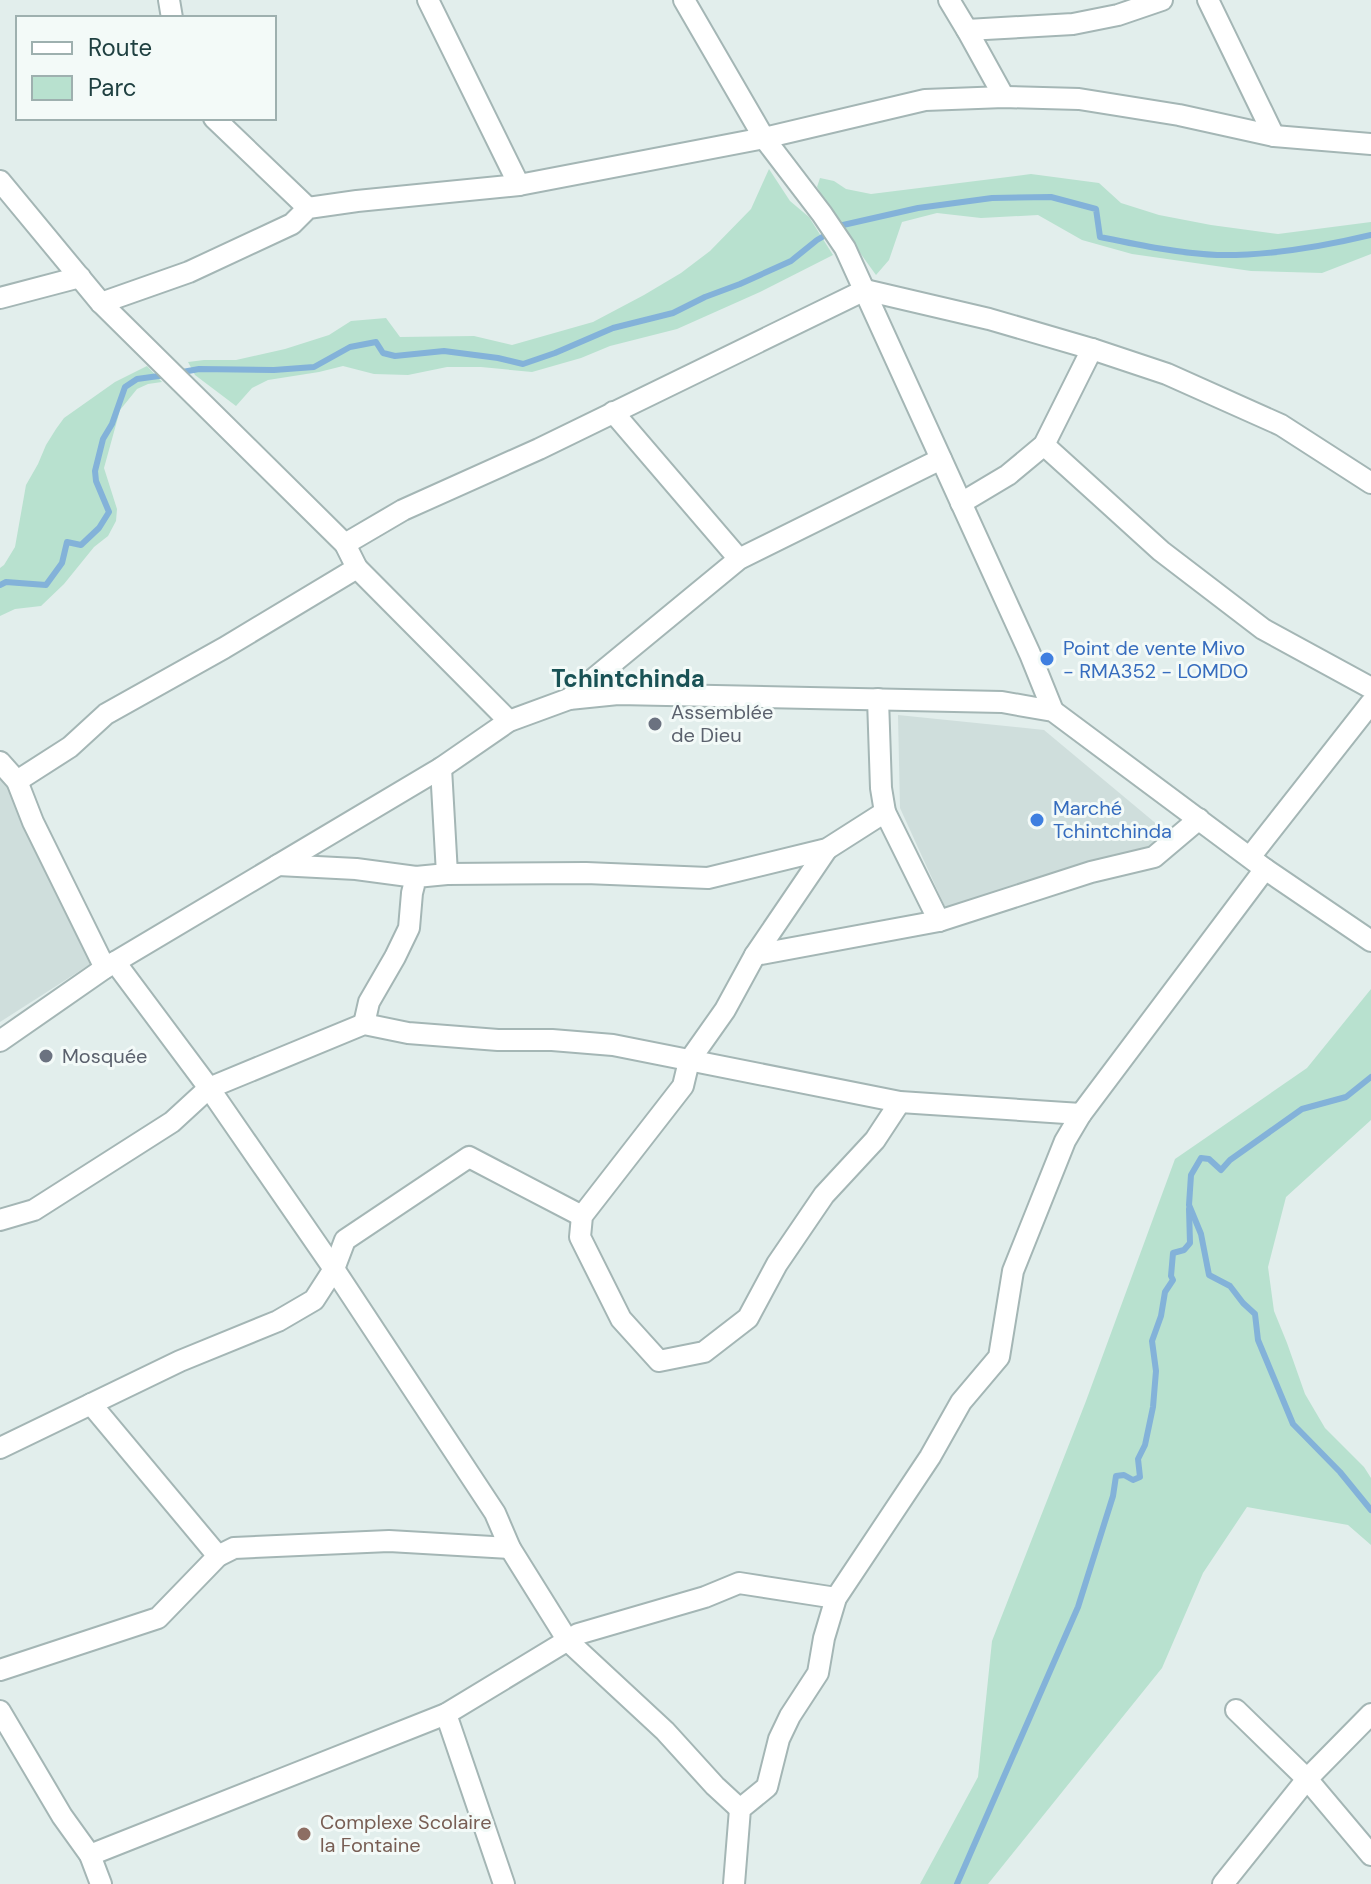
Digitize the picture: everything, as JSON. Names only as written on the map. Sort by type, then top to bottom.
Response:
[{"type":"street","points":[[428,0],[519,185]]},
{"type":"street","points":[[684,0],[764,138],[845,248],[1053,711]]},
{"type":"street","points":[[949,0],[1004,97]]},
{"type":"street","points":[[967,30],[1073,24],[1118,15],[1162,0]]},
{"type":"street","points":[[1208,0],[1274,136]]},
{"type":"street","points":[[101,303],[189,272],[292,224],[308,208],[519,185],[764,138],[925,100],[1004,97],[1079,99],[1179,115],[1274,136],[1371,144]]},
{"type":"street","points":[[216,120],[308,208]]},
{"type":"street","points":[[0,181],[101,303],[345,544],[357,568],[509,721]]},
{"type":"street","points":[[0,298],[80,277]]},
{"type":"street","points":[[345,544],[403,510],[539,449],[865,290],[989,319],[1167,374],[1281,425],[1371,483]]},
{"type":"street","points":[[961,503],[1008,475],[1044,445],[1092,349]]},
{"type":"street","points":[[613,412],[739,559]]},
{"type":"street","points":[[1044,445],[1161,551],[1263,629],[1371,688]]},
{"type":"street","points":[[569,699],[739,559],[941,459]]},
{"type":"street","points":[[17,781],[70,747],[106,714],[357,568]]},
{"type":"street","points":[[0,1041],[110,965],[441,768],[509,721],[569,699],[618,694],[1002,702],[1053,711],[1257,863],[1371,941]]},
{"type":"street","points":[[878,699],[881,788],[885,812],[939,921]]},
{"type":"street","points":[[734,1884],[740,1809],[767,1787],[779,1739],[818,1673],[836,1598],[930,1457],[961,1402],[999,1357],[1013,1271],[1065,1141],[1371,703]]},
{"type":"street","points":[[0,762],[17,781],[33,822],[110,965],[209,1088],[334,1269],[495,1513],[510,1548],[568,1641],[665,1731],[740,1809]]},
{"type":"street","points":[[441,768],[447,874]]},
{"type":"street","points":[[278,865],[356,869],[416,877],[586,873],[708,878],[827,849],[885,812]]},
{"type":"street","points":[[755,955],[939,921],[1091,872],[1154,857],[1199,819]]},
{"type":"street","points":[[827,849],[755,955],[725,1010],[689,1061],[683,1086],[582,1216],[580,1237],[621,1319],[659,1361],[704,1352],[748,1318],[777,1264],[824,1195],[875,1140],[900,1102]]},
{"type":"street","points":[[364,1024],[369,1002],[409,928],[416,877]]},
{"type":"street","points":[[0,1220],[34,1210],[172,1122],[209,1088],[364,1024],[408,1033],[613,1045],[900,1102],[1081,1114]]},
{"type":"street","points":[[0,1448],[180,1361],[278,1321],[314,1300],[334,1269],[345,1240],[469,1157],[582,1216]]},
{"type":"street","points":[[91,1404],[218,1556]]},
{"type":"street","points":[[0,1670],[158,1618],[218,1556],[234,1548],[389,1541],[510,1548]]},
{"type":"street","points":[[90,1855],[446,1714],[578,1634],[705,1597],[739,1583],[836,1598]]},
{"type":"street","points":[[1236,1710],[1307,1779],[1371,1855]]},
{"type":"street","points":[[0,1711],[62,1816],[90,1855],[101,1884]]},
{"type":"street","points":[[446,1714],[504,1884]]},
{"type":"street","points":[[1223,1884],[1307,1779],[1371,1714]]},
{"type":"shaded area","name":"Marché Tchintchinda","points":[[898,715],[1044,730],[1165,831],[1150,848],[946,909],[900,808]]},
{"type":"shaded area","points":[[0,772],[92,963],[0,1022]]},
{"type":"green space","points":[[769,169],[790,201],[809,217],[833,255],[677,329],[610,346],[532,372],[447,367],[408,375],[374,374],[343,366],[268,380],[252,388],[236,406],[195,375],[188,362],[236,360],[285,349],[329,335],[351,321],[386,318],[400,337],[474,336],[512,345],[593,322],[681,273],[710,251],[751,209]]},
{"type":"green space","points":[[1031,174],[1099,183],[1121,203],[1159,215],[1211,225],[1278,234],[1371,222],[1371,254],[1322,273],[1251,271],[1132,254],[1082,240],[1038,215],[981,218],[937,213],[902,222],[889,260],[876,275],[817,187],[820,178],[834,181],[846,189],[871,194]]},
{"type":"green space","points":[[147,366],[162,382],[137,389],[120,410],[104,468],[117,509],[116,521],[108,536],[94,547],[64,584],[41,606],[15,609],[0,616],[0,568],[15,547],[26,485],[46,445],[64,418],[115,382]]},
{"type":"green space","points":[[1371,989],[1371,1120],[1286,1197],[1268,1267],[1274,1311],[1305,1394],[1325,1428],[1371,1478],[1371,1545],[1348,1525],[1247,1507],[1203,1573],[1162,1668],[988,1884],[920,1884],[978,1777],[992,1641],[1086,1401],[1175,1159],[1307,1068]]},
{"type":"waterway","points":[[177,373],[199,369],[314,367],[350,347],[376,342],[383,353],[395,356],[444,351],[523,364],[613,328],[673,313],[740,284],[791,261],[817,240],[843,225],[918,208],[992,198],[1051,197],[1096,209],[1100,237],[1202,254],[1275,252],[1371,235]]},
{"type":"waterway","points":[[0,585],[6,582],[46,585],[62,563],[67,542],[81,545],[99,528],[109,512],[95,471],[103,439],[112,424],[125,387],[137,379],[166,375]]},
{"type":"waterway","points":[[1371,1077],[1346,1097],[1302,1109],[1230,1160],[1221,1170],[1209,1159],[1201,1158],[1191,1175],[1189,1205],[1201,1234],[1209,1275],[1230,1286],[1255,1314],[1258,1340],[1293,1424],[1340,1472],[1371,1510]]},
{"type":"waterway","points":[[957,1884],[1078,1607],[1113,1496],[1116,1476],[1124,1475],[1133,1480],[1140,1477],[1138,1459],[1145,1445],[1153,1407],[1156,1371],[1152,1341],[1165,1292],[1173,1280],[1173,1253],[1184,1250],[1190,1243],[1189,1209]]},
{"type":"place","name":"Point de vente Mivo - RMA352 - LOMDO","points":[[1047,659]]},
{"type":"place","name":"Assemblée de Dieu","points":[[655,724]]},
{"type":"place","name":"Marché Tchintchinda","points":[[1037,820]]},
{"type":"place","name":"Mosquée","points":[[46,1056]]},
{"type":"place","name":"Complexe Scolaire la Fontaine","points":[[304,1834]]},
{"type":"district","name":"Tchintchinda","points":[[628,679]]}]
